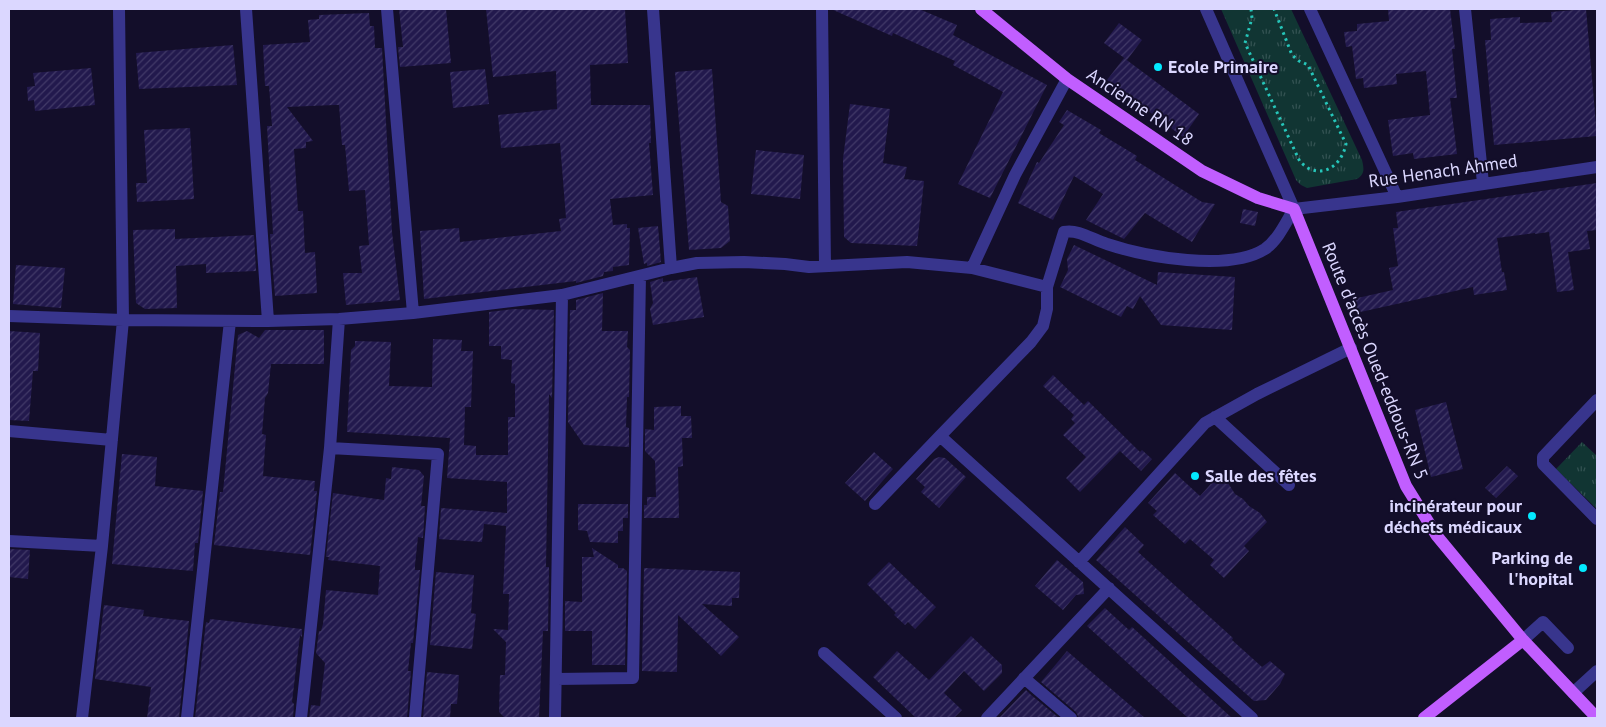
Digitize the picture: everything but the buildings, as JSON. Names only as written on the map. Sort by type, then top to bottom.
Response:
[{"type":"main road","name":"Ancienne RN 18","points":[[981,9],[1067,79],[1202,171],[1258,198],[1294,209]]},
{"type":"main road","name":"Route d'accès Oued-eddous-RN 5","points":[[1294,209],[1406,486],[1437,536],[1523,640],[1597,718]]},
{"type":"main road","points":[[1424,718],[1523,640]]},
{"type":"street","points":[[82,718],[102,546],[123,320],[119,9]]},
{"type":"street","points":[[246,9],[268,321]]},
{"type":"street","points":[[387,9],[413,313]]},
{"type":"street","points":[[653,9],[671,268]]},
{"type":"street","points":[[822,9],[825,266]]},
{"type":"street","points":[[875,504],[1032,342],[1042,326],[1047,309],[1047,287],[1064,232],[1073,230],[1105,244],[1133,252],[1162,258],[1186,260],[1251,256],[1267,248],[1277,237],[1294,209],[1206,9]]},
{"type":"street","points":[[1310,9],[1397,197]]},
{"type":"street","points":[[1464,9],[1483,183]]},
{"type":"street","points":[[972,268],[1015,175],[1067,79]]},
{"type":"street","name":"Rue Henach Ahmed","points":[[1294,209],[1397,197],[1597,167]]},
{"type":"street","points":[[9,316],[230,321],[339,319],[413,313],[562,295],[697,263],[744,262],[809,267],[907,262],[972,268],[1047,287]]},
{"type":"street","points":[[556,679],[633,678],[640,276]]},
{"type":"street","points":[[555,718],[562,295]]},
{"type":"street","points":[[301,718],[330,448],[339,319]]},
{"type":"street","points":[[188,718],[230,321]]},
{"type":"street","points":[[1079,562],[1204,423],[1257,394],[1351,348]]},
{"type":"street","points":[[1597,400],[1543,457],[1543,464],[1597,520]]},
{"type":"street","points":[[1215,417],[1289,485]]},
{"type":"street","points":[[9,431],[112,440]]},
{"type":"street","points":[[940,436],[1252,718]]},
{"type":"street","points":[[330,448],[438,454],[415,718]]},
{"type":"street","points":[[9,541],[102,546]]},
{"type":"street","points":[[986,718],[1109,588]]},
{"type":"street","points":[[1523,640],[1543,622],[1568,648]]},
{"type":"street","points":[[824,653],[896,718]]},
{"type":"street","points":[[1573,693],[1597,670]]},
{"type":"street","points":[[1024,678],[1071,718]]},
{"type":"path","points":[[1251,9],[1252,18],[1245,43],[1300,162],[1311,170],[1331,168],[1340,161],[1346,144],[1308,65],[1292,55],[1274,9]]},
{"type":"green space","points":[[1221,9],[1291,9],[1362,160],[1363,171],[1360,177],[1307,188],[1296,180]]},
{"type":"green space","points":[[1582,442],[1597,456],[1597,509],[1556,469]]},
{"type":"place","name":"Ecole Primaire","points":[[1158,67]]},
{"type":"place","name":"Salle des fêtes","points":[[1195,476]]},
{"type":"place","name":"incinérateur pour déchets médicaux","points":[[1532,516]]},
{"type":"place","name":"Parking de l'hopital","points":[[1583,568]]}]
